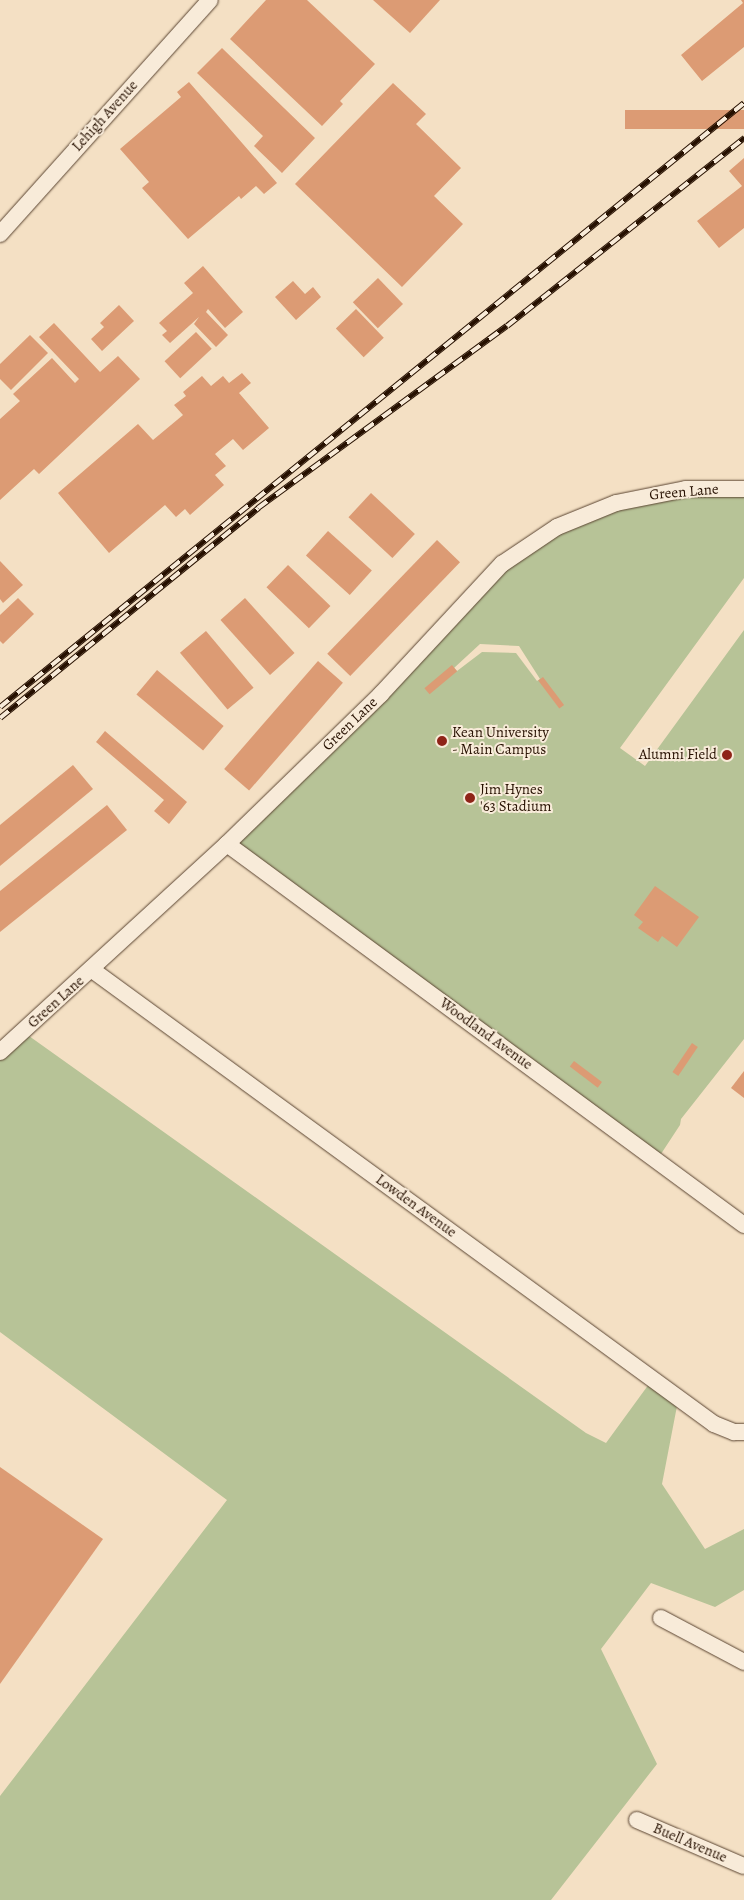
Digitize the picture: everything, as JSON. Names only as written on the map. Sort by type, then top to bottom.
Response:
[{"type":"street","name":"Lehigh Avenue","points":[[0,234],[210,0]]},
{"type":"street","name":"Green Lane","points":[[0,1052],[228,844],[381,694],[502,564],[557,527],[624,501],[686,489],[744,489]]},
{"type":"street","name":"Woodland Avenue","points":[[228,844],[744,1225]]},
{"type":"street","name":"Lowden Avenue","points":[[92,969],[714,1424],[734,1432],[744,1432]]},
{"type":"street","points":[[661,1618],[744,1662]]},
{"type":"street","name":"Buell Avenue","points":[[637,1820],[744,1866]]},
{"type":"green space","points":[[744,489],[744,578],[620,748],[645,766],[744,630],[744,1039],[681,1119],[680,1125],[657,1160],[227,844],[502,564],[616,503]],"holes":[[[480,644],[519,646],[540,679],[537,681],[516,653],[482,652],[457,671],[454,668]]]},
{"type":"green space","points":[[22,1031],[586,1433],[606,1443],[649,1384],[677,1406],[662,1484],[705,1549],[744,1529],[744,1590],[715,1607],[651,1583],[601,1649],[657,1764],[551,1900],[0,1900],[0,1796],[227,1500],[0,1332],[0,1054]]},
{"type":"building","points":[[266,0],[307,0],[375,64],[340,101],[343,104],[322,126],[230,39]]},
{"type":"building","points":[[373,0],[440,0],[410,33]]},
{"type":"building","points":[[741,0],[744,0],[744,47],[702,81],[681,55],[743,3]]},
{"type":"building","points":[[222,48],[315,138],[282,173],[254,146],[263,136],[197,73]]},
{"type":"building","points":[[189,82],[277,183],[264,194],[256,186],[241,199],[239,196],[188,239],[142,188],[149,182],[120,149],[181,97],[177,92]]},
{"type":"building","points":[[393,83],[426,114],[416,124],[461,168],[434,196],[463,224],[402,287],[295,184]]},
{"type":"building","points":[[625,110],[744,110],[744,129],[625,129]]},
{"type":"building","points":[[744,158],[744,228],[719,248],[697,221],[742,186],[729,171]]},
{"type":"building","points":[[203,266],[243,312],[225,328],[208,309],[206,312],[228,335],[216,347],[194,324],[199,317],[170,343],[162,335],[167,331],[159,323],[193,293],[184,283]]},
{"type":"building","points":[[378,278],[403,304],[378,328],[353,302]]},
{"type":"building","points":[[293,281],[305,294],[313,287],[321,297],[296,320],[275,297]]},
{"type":"building","points":[[119,305],[134,321],[102,351],[91,339],[104,327],[100,323]]},
{"type":"building","points":[[356,309],[384,338],[364,357],[336,328]]},
{"type":"building","points":[[54,323],[100,372],[118,356],[140,379],[39,474],[34,469],[0,500],[0,419],[20,401],[13,394],[52,358],[75,383],[79,379],[39,337]]},
{"type":"building","points":[[196,332],[212,349],[180,378],[165,361]]},
{"type":"building","points":[[30,335],[48,353],[11,390],[0,379],[0,364]]},
{"type":"building","points":[[242,373],[251,383],[239,393],[269,428],[243,450],[233,439],[215,454],[226,466],[215,475],[224,485],[190,515],[185,509],[176,517],[165,505],[109,553],[58,493],[138,424],[153,440],[183,415],[174,405],[186,396],[183,392],[202,376],[211,386],[223,376],[229,383]]},
{"type":"building","points":[[371,493],[415,534],[392,558],[348,517]]},
{"type":"building","points":[[328,531],[372,570],[350,595],[306,556]]},
{"type":"building","points":[[437,540],[460,562],[350,676],[327,654]]},
{"type":"building","points":[[0,561],[23,585],[3,603],[0,599]]},
{"type":"building","points":[[288,565],[330,606],[309,628],[266,587]]},
{"type":"building","points":[[18,598],[34,614],[3,644],[0,641],[0,615]]},
{"type":"building","points":[[245,598],[295,653],[270,675],[220,620]]},
{"type":"building","points":[[206,631],[254,688],[228,710],[180,653]]},
{"type":"building","points":[[318,661],[343,683],[249,791],[224,769]]},
{"type":"building","points":[[452,665],[457,671],[430,694],[424,688]]},
{"type":"building","points":[[157,670],[224,726],[203,750],[136,695]]},
{"type":"building","points":[[543,677],[564,705],[559,709],[538,681]]},
{"type":"building","points":[[105,731],[187,802],[169,824],[154,811],[164,800],[96,742]]},
{"type":"building","points":[[73,765],[93,789],[0,866],[0,825]]},
{"type":"building","points":[[107,805],[127,830],[0,932],[0,891]]},
{"type":"building","points":[[655,886],[699,917],[677,947],[662,936],[658,942],[638,928],[643,922],[634,915]]},
{"type":"building","points":[[692,1043],[698,1047],[678,1076],[672,1072]]},
{"type":"building","points":[[574,1061],[602,1082],[598,1088],[570,1067]]},
{"type":"building","points":[[744,1071],[744,1098],[731,1088]]},
{"type":"building","points":[[0,1467],[103,1539],[0,1684]]},
{"type":"railway","points":[[0,707],[744,103]]},
{"type":"railway","points":[[0,718],[258,508],[507,326],[744,138]]},
{"type":"place","name":"Kean University - Main Campus","points":[[442,741]]},
{"type":"place","name":"Alumni Field","points":[[727,755]]},
{"type":"place","name":"Jim Hynes '63 Stadium","points":[[470,798]]}]
